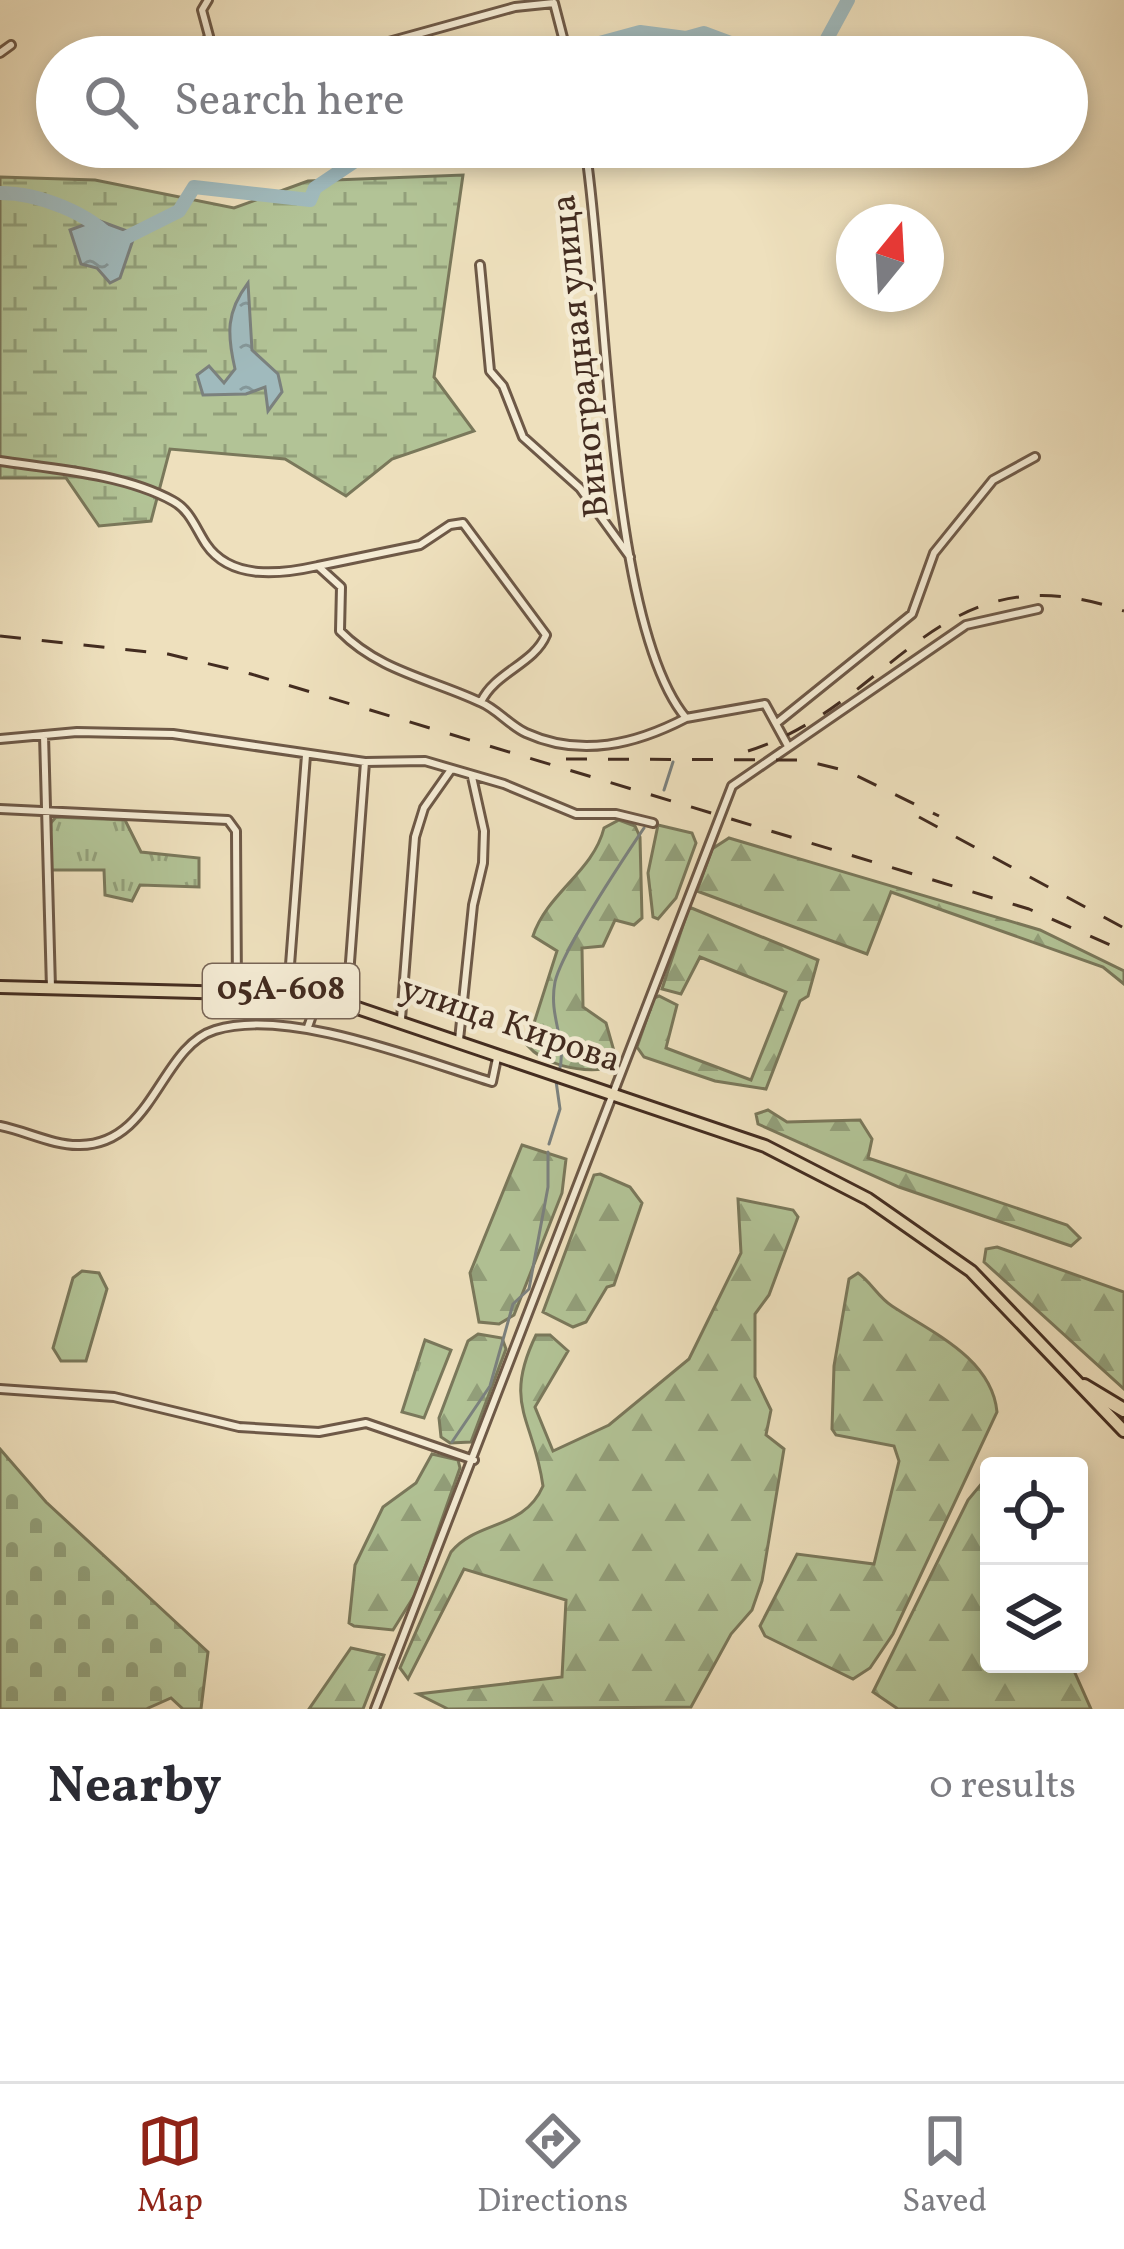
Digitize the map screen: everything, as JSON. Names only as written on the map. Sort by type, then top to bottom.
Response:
[{"type":"highway","points":[[1084,1386],[1124,1410]]},
{"type":"main road","name":"улица Кирова","points":[[0,987],[319,995],[401,1019],[764,1146],[842,1184],[971,1271],[1084,1386]]},
{"type":"main road","name":"05А-608","points":[[1084,1386],[1124,1431]]},
{"type":"street","points":[[207,0],[209,36]]},
{"type":"street","points":[[410,36],[554,1],[563,36]]},
{"type":"street","points":[[0,53],[11,45]]},
{"type":"street","name":"Виноградная улица","points":[[587,168],[631,559],[662,679],[686,718]]},
{"type":"street","name":"Виноградная улица","points":[[480,265],[490,371],[503,386],[523,437],[580,488],[631,559]]},
{"type":"street","points":[[778,722],[912,614],[934,553],[993,480],[1035,457]]},
{"type":"street","points":[[0,461],[123,484],[170,500],[190,516],[210,549],[273,577],[420,545],[463,524],[546,635],[540,648],[488,688],[482,702]]},
{"type":"street","points":[[318,566],[340,587],[340,631],[362,654],[482,702],[524,733],[624,746],[686,718],[765,704],[788,746]]},
{"type":"street","points":[[375,1709],[732,786],[966,625],[1037,609]]},
{"type":"street","points":[[44,735],[51,988]]},
{"type":"street","points":[[0,739],[199,736],[365,762],[425,761],[576,814],[616,814],[653,823]]},
{"type":"street","points":[[288,992],[305,755]]},
{"type":"street","points":[[347,1003],[365,762]]},
{"type":"street","points":[[401,1019],[415,837],[424,808],[449,771]]},
{"type":"street","points":[[459,1040],[473,905],[483,863],[484,831],[472,777]]},
{"type":"street","points":[[0,809],[219,817],[233,823],[238,991]]},
{"type":"street","points":[[308,1028],[319,995]]},
{"type":"street","points":[[0,1126],[75,1146],[120,1134],[209,1032],[308,1028],[492,1082],[498,1055]]},
{"type":"street","points":[[0,1389],[114,1397],[239,1427],[319,1432],[366,1424],[474,1460]]},
{"type":"green space","points":[[463,175],[434,377],[474,431],[392,459],[346,496],[285,459],[170,449],[151,521],[99,526],[66,478],[0,478],[0,177],[95,180],[234,208],[308,181]]},
{"type":"green space","points":[[56,817],[125,820],[141,852],[199,858],[199,887],[140,885],[132,901],[105,895],[104,870],[51,870],[49,825]]},
{"type":"green space","points":[[619,820],[635,826],[640,837],[642,918],[634,925],[615,920],[603,946],[582,948],[583,1007],[606,1023],[614,1051],[604,1069],[573,1068],[543,1058],[527,1045],[557,951],[533,936],[548,907],[590,857],[604,828]]},
{"type":"green space","points":[[658,825],[692,833],[696,843],[676,898],[658,919],[653,917],[648,873]]},
{"type":"green space","points":[[729,838],[1040,930],[1124,971],[1124,984],[1103,967],[891,892],[867,954],[697,891],[712,849]]},
{"type":"green space","points":[[689,907],[818,960],[808,996],[800,1001],[766,1089],[715,1081],[644,1057],[637,1047],[654,998],[659,996],[677,1005],[666,1048],[751,1080],[786,992],[700,957],[681,994],[662,989]]},
{"type":"green space","points":[[768,1110],[787,1122],[860,1120],[872,1139],[868,1158],[1067,1225],[1080,1238],[1071,1246],[899,1187],[758,1124],[756,1114]]},
{"type":"green space","points":[[522,1145],[566,1159],[562,1193],[514,1315],[499,1324],[479,1322],[470,1273]]},
{"type":"green space","points":[[594,1175],[630,1187],[642,1203],[614,1285],[607,1287],[586,1322],[573,1327],[543,1312]]},
{"type":"green space","points":[[738,1199],[793,1210],[798,1217],[769,1295],[755,1314],[755,1377],[771,1410],[766,1435],[784,1449],[762,1581],[752,1610],[731,1634],[691,1707],[448,1709],[418,1694],[562,1677],[566,1600],[464,1569],[408,1679],[400,1668],[451,1552],[474,1534],[524,1510],[543,1486],[521,1396],[521,1379],[536,1335],[550,1335],[568,1351],[535,1407],[553,1451],[609,1425],[689,1359],[741,1253]]},
{"type":"green space","points":[[997,1247],[1124,1292],[1124,1389],[984,1262],[986,1249]]},
{"type":"green space","points":[[82,1271],[99,1273],[107,1289],[86,1361],[61,1361],[53,1348],[73,1278]]},
{"type":"green space","points":[[858,1273],[887,1302],[972,1362],[993,1393],[997,1412],[893,1634],[870,1668],[853,1679],[765,1636],[760,1626],[797,1554],[874,1564],[899,1461],[894,1446],[836,1435],[832,1429],[834,1366],[849,1279]]},
{"type":"green space","points":[[478,1334],[502,1338],[506,1349],[471,1442],[450,1443],[441,1437],[439,1418],[468,1341]]},
{"type":"green space","points":[[425,1340],[451,1350],[424,1418],[402,1412]]},
{"type":"green space","points":[[0,1449],[46,1502],[208,1652],[201,1709],[183,1709],[171,1698],[146,1709],[0,1709]]},
{"type":"green space","points":[[432,1454],[458,1460],[460,1468],[416,1593],[393,1630],[354,1626],[349,1623],[355,1565],[383,1507],[416,1483]]},
{"type":"green space","points":[[980,1485],[980,1673],[1075,1673],[1091,1709],[898,1709],[873,1692],[968,1500]]},
{"type":"green space","points":[[351,1648],[384,1655],[363,1709],[309,1709]]},
{"type":"water","points":[[97,220],[135,234],[120,278],[110,283],[97,268],[81,264],[70,230]]},
{"type":"water","points":[[248,283],[252,350],[278,374],[282,392],[268,411],[265,387],[246,394],[203,395],[197,375],[209,366],[224,383],[235,369],[230,324]]},
{"type":"waterway","points":[[828,36],[848,0]]},
{"type":"waterway","points":[[625,36],[640,32],[671,36]]},
{"type":"waterway","points":[[693,36],[712,36]]},
{"type":"waterway","points":[[0,193],[63,207],[115,243],[179,211],[194,187],[310,200],[315,188],[345,168]]},
{"type":"waterway","points":[[664,790],[673,762]]},
{"type":"waterway","points":[[559,1072],[554,995],[560,967],[644,828]]},
{"type":"waterway","points":[[549,1144],[560,1109],[556,1081]]},
{"type":"waterway","points":[[452,1442],[490,1386],[513,1304],[529,1289],[548,1187],[548,1152]]},
{"type":"railway","points":[[748,751],[799,729],[962,614],[1007,599],[1060,596],[1124,611]]},
{"type":"railway","points":[[0,636],[168,654],[251,674],[1029,909],[1124,951]]},
{"type":"railway","points":[[566,759],[802,760],[847,771],[939,816]]},
{"type":"railway","points":[[919,817],[1124,928]]}]
